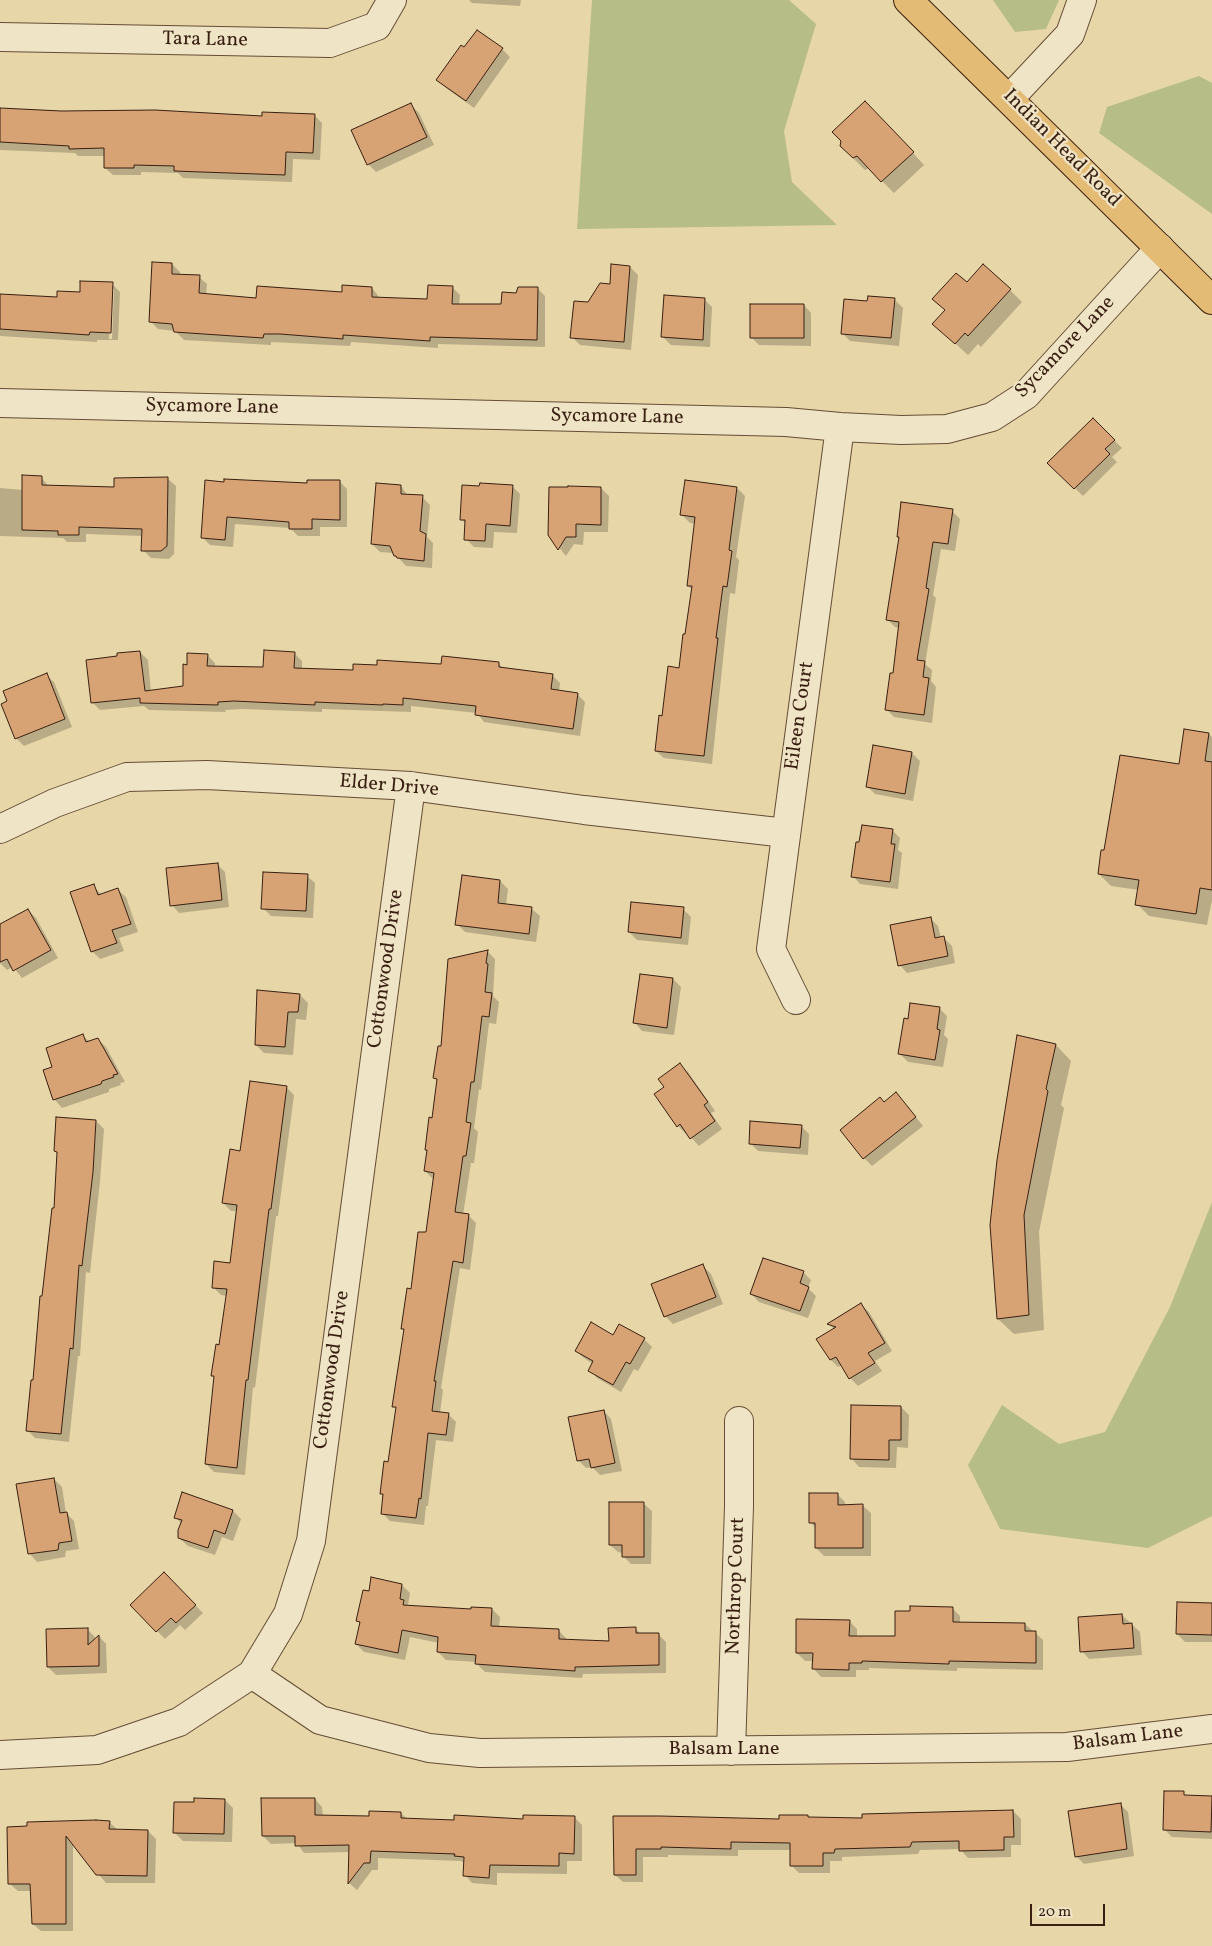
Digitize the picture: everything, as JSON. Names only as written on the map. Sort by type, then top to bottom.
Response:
[{"type":"main road","name":"Indian Head Road","points":[[908,0],[1010,98],[1212,300]]},
{"type":"street","name":"Tara Lane","points":[[0,37],[330,43],[377,26],[392,0]]},
{"type":"street","points":[[1010,98],[1070,34],[1082,0]]},
{"type":"street","name":"Sycamore Lane","points":[[0,404],[786,422],[901,430],[947,429],[992,417],[1026,395],[1160,248]]},
{"type":"street","name":"Eileen Court","points":[[796,1000],[771,949],[840,427]]},
{"type":"street","name":"Elder Drive","points":[[0,829],[55,803],[127,777],[207,775],[411,786],[584,810],[786,833]]},
{"type":"street","name":"Cottonwood Drive","points":[[0,1755],[97,1750],[179,1722],[252,1674],[288,1614],[311,1542],[411,786]]},
{"type":"street","name":"Northrop Court","points":[[731,1751],[739,1506],[739,1421]]},
{"type":"street","name":"Balsam Lane","points":[[252,1674],[320,1720],[429,1748],[480,1753],[1067,1747],[1212,1729]]},
{"type":"green space","points":[[592,0],[789,0],[816,24],[784,131],[792,182],[837,225],[577,229]]},
{"type":"green space","points":[[993,0],[1059,0],[1046,29],[1015,32]]},
{"type":"green space","points":[[1199,76],[1212,83],[1212,214],[1099,133],[1107,107]]},
{"type":"green space","points":[[1212,1202],[1212,1516],[1148,1548],[1000,1529],[968,1465],[1002,1405],[1059,1444],[1105,1432],[1170,1307]]},
{"type":"building","points":[[477,30],[503,48],[466,101],[436,80],[461,45],[464,47]]},
{"type":"building","points":[[865,101],[914,152],[881,182],[857,156],[853,158],[840,146],[841,141],[832,132]]},
{"type":"building","points":[[411,103],[427,137],[367,165],[351,130]]},
{"type":"building","points":[[0,108],[61,111],[155,110],[262,116],[262,112],[315,114],[313,153],[286,152],[285,175],[174,171],[174,166],[134,165],[134,168],[104,168],[104,148],[69,149],[69,146],[0,142]]},
{"type":"building","points":[[152,262],[172,263],[172,274],[200,275],[199,293],[256,298],[257,286],[342,292],[342,285],[372,287],[372,297],[427,299],[428,285],[453,286],[452,304],[501,304],[502,292],[516,293],[518,287],[538,287],[537,340],[430,337],[430,341],[343,335],[343,339],[280,334],[264,334],[263,338],[174,332],[172,324],[149,322]]},
{"type":"building","points":[[611,264],[630,266],[624,342],[570,338],[574,301],[588,302],[600,283],[610,284]]},
{"type":"building","points":[[983,264],[1011,289],[968,336],[965,333],[955,344],[932,324],[945,310],[932,299],[956,273],[967,282]]},
{"type":"building","points":[[80,281],[113,282],[111,333],[90,332],[89,335],[0,329],[0,294],[57,297],[57,291],[80,292]]},
{"type":"building","points":[[664,295],[705,298],[703,340],[661,337]]},
{"type":"building","points":[[868,296],[895,298],[891,338],[841,334],[844,299],[867,301]]},
{"type":"building","points":[[750,304],[804,304],[804,338],[750,338]]},
{"type":"building","points":[[1093,418],[1115,440],[1105,449],[1110,454],[1074,489],[1047,463]]},
{"type":"building","points":[[22,475],[42,476],[42,485],[114,487],[114,478],[168,477],[167,546],[161,551],[141,551],[142,529],[79,527],[79,535],[58,535],[58,531],[22,530]]},
{"type":"building","points":[[224,479],[307,483],[307,480],[340,480],[340,520],[312,519],[312,529],[289,529],[289,522],[227,517],[225,540],[201,538],[205,480],[224,482]]},
{"type":"building","points":[[685,480],[737,487],[729,550],[732,551],[727,587],[723,586],[704,756],[655,751],[659,715],[662,716],[668,666],[679,668],[692,586],[687,586],[695,517],[680,515]]},
{"type":"building","points":[[376,483],[401,485],[401,494],[423,495],[420,531],[426,534],[424,561],[397,558],[394,556],[390,546],[371,544]]},
{"type":"building","points":[[480,483],[513,485],[510,526],[486,524],[485,541],[464,540],[465,520],[460,520],[462,485],[479,486]]},
{"type":"building","points":[[549,487],[601,487],[601,525],[576,524],[576,537],[566,537],[558,550],[548,535]]},
{"type":"building","points":[[901,502],[953,509],[948,544],[933,542],[926,588],[929,589],[917,660],[925,661],[923,677],[929,678],[924,715],[885,710],[890,673],[893,673],[899,622],[886,620],[899,537],[897,537]]},
{"type":"building","points":[[264,650],[295,652],[294,668],[353,670],[353,664],[377,665],[377,660],[441,664],[442,656],[499,662],[499,667],[553,674],[551,689],[578,693],[573,729],[475,715],[476,706],[403,698],[403,705],[315,702],[315,705],[234,701],[218,702],[218,705],[140,703],[140,698],[91,703],[86,660],[117,656],[117,653],[140,651],[145,691],[183,686],[183,664],[187,665],[187,653],[208,654],[207,666],[263,667]]},
{"type":"building","points":[[47,673],[65,719],[15,739],[1,704],[7,701],[3,691]]},
{"type":"building","points":[[1184,729],[1209,733],[1205,761],[1212,762],[1212,890],[1200,888],[1196,914],[1135,905],[1139,880],[1098,874],[1101,850],[1104,850],[1120,755],[1179,764]]},
{"type":"building","points":[[873,745],[912,752],[905,794],[866,787]]},
{"type":"building","points":[[862,825],[893,829],[891,844],[895,844],[890,882],[851,877],[856,842],[859,842]]},
{"type":"building","points":[[218,863],[222,900],[170,906],[166,868]]},
{"type":"building","points":[[263,872],[308,874],[306,911],[261,909]]},
{"type":"building","points":[[462,875],[500,880],[498,903],[532,907],[529,934],[455,925]]},
{"type":"building","points":[[94,884],[98,895],[118,888],[131,924],[112,930],[117,943],[91,952],[70,892]]},
{"type":"building","points":[[631,902],[684,907],[681,938],[628,932]]},
{"type":"building","points":[[28,909],[51,950],[13,971],[7,959],[0,962],[0,924]]},
{"type":"building","points":[[931,917],[935,938],[944,936],[948,956],[898,966],[890,925]]},
{"type":"building","points":[[488,950],[485,992],[492,993],[489,1017],[482,1016],[474,1082],[471,1082],[466,1122],[471,1123],[466,1156],[463,1156],[455,1212],[469,1214],[463,1263],[453,1261],[434,1381],[436,1381],[432,1411],[449,1413],[446,1435],[428,1433],[421,1499],[419,1498],[416,1518],[381,1514],[383,1494],[380,1494],[384,1461],[388,1462],[396,1407],[392,1407],[404,1329],[401,1329],[407,1288],[411,1289],[418,1232],[426,1232],[434,1173],[424,1171],[427,1150],[425,1150],[429,1117],[432,1118],[437,1079],[433,1078],[438,1046],[441,1046],[448,959]]},
{"type":"building","points":[[640,974],[673,978],[667,1028],[633,1023]]},
{"type":"building","points":[[257,990],[300,994],[298,1012],[288,1012],[285,1047],[255,1045]]},
{"type":"building","points":[[910,1003],[940,1007],[937,1029],[940,1030],[935,1060],[898,1054],[904,1018],[908,1019]]},
{"type":"building","points":[[83,1034],[86,1042],[98,1038],[118,1074],[102,1081],[101,1084],[53,1100],[43,1070],[52,1067],[46,1048]]},
{"type":"building","points":[[1017,1035],[1056,1044],[1046,1089],[1048,1091],[1024,1215],[1029,1315],[997,1319],[990,1225],[997,1160]]},
{"type":"building","points":[[680,1063],[708,1102],[704,1105],[715,1121],[690,1139],[680,1124],[677,1127],[654,1094],[664,1087],[658,1079]]},
{"type":"building","points":[[250,1081],[287,1086],[271,1209],[269,1209],[248,1380],[246,1380],[237,1468],[205,1464],[214,1376],[211,1376],[216,1344],[219,1345],[227,1289],[212,1288],[214,1261],[230,1263],[237,1205],[222,1203],[230,1149],[240,1151]]},
{"type":"building","points":[[896,1092],[916,1117],[863,1159],[840,1130],[880,1097],[884,1102]]},
{"type":"building","points":[[56,1117],[96,1120],[93,1172],[82,1266],[79,1265],[73,1349],[70,1348],[61,1434],[26,1431],[31,1380],[33,1380],[40,1296],[42,1296],[52,1208],[54,1208],[57,1152],[54,1151]]},
{"type":"building","points":[[750,1121],[802,1125],[800,1148],[749,1144]]},
{"type":"building","points":[[763,1258],[804,1271],[800,1283],[809,1287],[800,1311],[750,1294]]},
{"type":"building","points":[[703,1264],[716,1297],[664,1317],[651,1284]]},
{"type":"building","points":[[861,1303],[885,1343],[868,1353],[875,1363],[849,1379],[836,1357],[830,1360],[816,1339],[836,1327],[827,1324]]},
{"type":"building","points":[[591,1322],[613,1335],[619,1324],[645,1338],[630,1364],[626,1362],[613,1385],[588,1371],[593,1361],[575,1351]]},
{"type":"building","points":[[851,1405],[901,1406],[901,1440],[889,1440],[889,1460],[850,1459]]},
{"type":"building","points":[[604,1410],[615,1463],[591,1468],[589,1459],[577,1461],[568,1417]]},
{"type":"building","points":[[54,1478],[60,1513],[67,1512],[72,1541],[59,1543],[58,1550],[28,1554],[16,1484]]},
{"type":"building","points":[[182,1492],[233,1510],[225,1534],[214,1530],[208,1548],[178,1538],[178,1530],[182,1520],[174,1518]]},
{"type":"building","points":[[809,1493],[838,1493],[838,1505],[863,1504],[863,1548],[815,1548],[815,1523],[809,1523]]},
{"type":"building","points":[[609,1502],[644,1502],[644,1557],[622,1557],[622,1545],[609,1545]]},
{"type":"building","points":[[164,1572],[196,1605],[176,1623],[171,1618],[156,1632],[130,1605]]},
{"type":"building","points":[[371,1577],[402,1584],[400,1599],[404,1600],[403,1605],[471,1609],[471,1607],[492,1608],[491,1626],[559,1629],[559,1639],[609,1641],[608,1628],[636,1627],[636,1633],[659,1633],[659,1665],[575,1667],[575,1671],[475,1664],[476,1655],[437,1652],[438,1637],[402,1630],[398,1653],[355,1644],[360,1622],[356,1621],[363,1590],[369,1591]]},
{"type":"building","points":[[1177,1602],[1212,1603],[1212,1635],[1176,1634]]},
{"type":"building","points":[[910,1606],[953,1607],[953,1622],[1025,1623],[1025,1631],[1036,1631],[1036,1663],[949,1661],[949,1664],[862,1661],[862,1663],[849,1663],[849,1670],[812,1669],[813,1653],[796,1653],[796,1619],[850,1620],[849,1636],[895,1636],[895,1611],[910,1611]]},
{"type":"building","points":[[1122,1614],[1123,1624],[1132,1623],[1134,1648],[1080,1652],[1078,1617]]},
{"type":"building","points":[[88,1628],[88,1645],[99,1635],[99,1666],[47,1667],[46,1629]]},
{"type":"building","points":[[1164,1791],[1184,1791],[1184,1795],[1212,1796],[1211,1832],[1163,1830]]},
{"type":"building","points":[[194,1798],[225,1799],[224,1834],[173,1833],[174,1802],[194,1802]]},
{"type":"building","points":[[261,1798],[315,1798],[315,1815],[369,1816],[369,1811],[401,1812],[401,1818],[454,1820],[454,1815],[523,1819],[523,1815],[575,1816],[574,1854],[559,1853],[559,1866],[490,1865],[489,1878],[463,1876],[464,1857],[454,1856],[455,1854],[371,1851],[370,1863],[364,1863],[348,1884],[349,1845],[295,1846],[295,1836],[262,1836]]},
{"type":"building","points":[[1121,1803],[1127,1849],[1075,1857],[1068,1811]]},
{"type":"building","points":[[1013,1810],[1014,1837],[1004,1837],[1004,1850],[959,1851],[959,1841],[912,1842],[910,1847],[835,1849],[834,1853],[823,1853],[823,1866],[790,1866],[790,1843],[731,1842],[731,1849],[661,1847],[661,1849],[636,1849],[636,1875],[614,1875],[613,1816],[779,1819],[779,1815],[808,1815],[808,1817],[862,1818],[862,1814]]},
{"type":"building","points":[[110,1821],[109,1829],[148,1830],[147,1876],[96,1875],[66,1836],[66,1924],[32,1924],[30,1884],[8,1884],[7,1827],[27,1826],[27,1822]]}]
